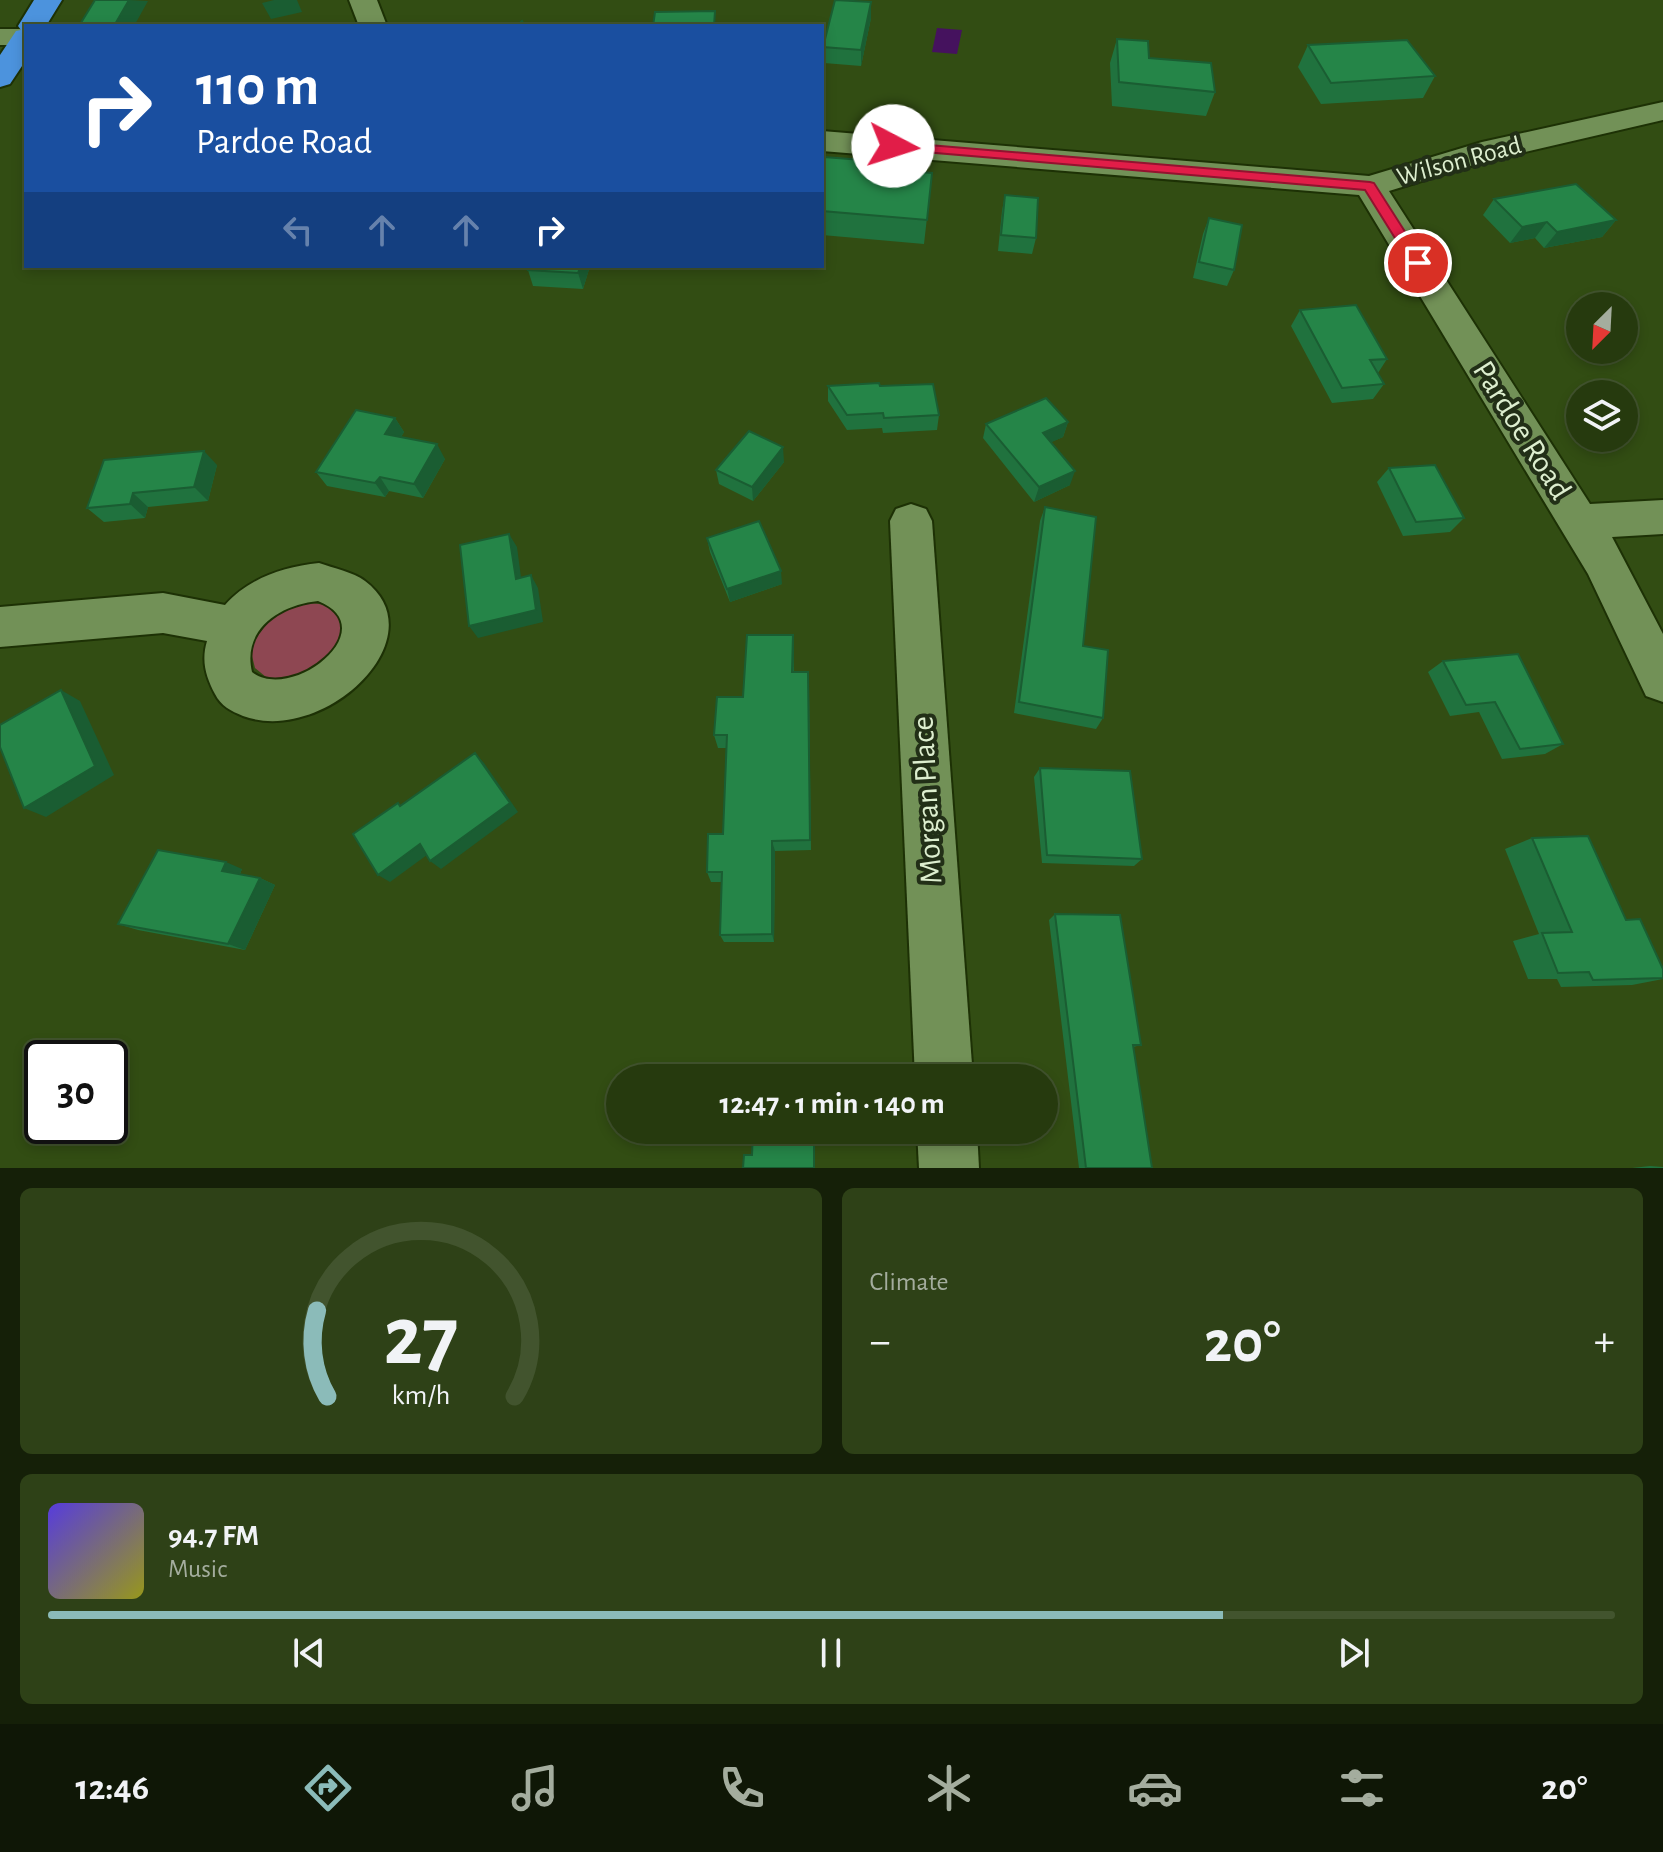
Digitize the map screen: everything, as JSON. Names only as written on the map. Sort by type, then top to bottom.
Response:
[{"type":"highway","points":[[33,24],[48,0]]},
{"type":"highway","points":[[0,78],[24,40]]},
{"type":"street","points":[[363,0],[372,24]]},
{"type":"street","points":[[0,37],[24,37]]},
{"type":"street","name":"Wilson Road","points":[[824,141],[1370,186],[1482,152],[1663,111]]},
{"type":"street","name":"Pardoe Road","points":[[1370,186],[1604,562],[1663,681]]},
{"type":"street","points":[[1579,522],[1663,517]]},
{"type":"street","name":"Morgan Place","points":[[911,521],[943,1064]]},
{"type":"street","points":[[0,627],[163,613],[235,627]]},
{"type":"street","points":[[948,1144],[949,1168]]},
{"type":"shaded area","points":[[937,28],[962,30],[957,54],[932,52]]},
{"type":"shaded area","points":[[303,603],[321,604],[332,609],[345,636],[329,663],[280,681],[266,677],[255,668],[253,642],[272,617]]},
{"type":"building","points":[[95,0],[129,0],[115,24],[80,24]]},
{"type":"building","points":[[835,0],[871,2],[861,50],[824,47]]},
{"type":"building","points":[[715,11],[714,24],[653,24],[655,12]]},
{"type":"building","points":[[1117,39],[1148,41],[1149,58],[1211,63],[1215,92],[1119,82]]},
{"type":"building","points":[[1407,40],[1435,76],[1331,83],[1308,45]]},
{"type":"building","points":[[824,157],[862,160],[861,167],[932,173],[927,220],[824,211]]},
{"type":"building","points":[[1576,184],[1616,220],[1557,232],[1547,222],[1522,227],[1494,199]]},
{"type":"building","points":[[1005,195],[1038,198],[1036,238],[1001,235]]},
{"type":"building","points":[[1209,218],[1242,225],[1234,270],[1199,262]]},
{"type":"building","points":[[528,268],[580,268],[578,273]]},
{"type":"building","points":[[1356,305],[1387,359],[1370,360],[1384,384],[1342,388],[1300,310]]},
{"type":"building","points":[[879,383],[880,386],[933,384],[939,415],[884,418],[883,413],[847,415],[828,386]]},
{"type":"building","points":[[1046,398],[1068,422],[1043,433],[1075,471],[1039,487],[986,424]]},
{"type":"building","points":[[356,410],[395,418],[385,434],[437,444],[414,484],[380,477],[375,483],[316,472]]},
{"type":"building","points":[[749,431],[783,447],[752,487],[716,470]]},
{"type":"building","points":[[204,451],[194,487],[133,493],[130,504],[87,508],[104,460]]},
{"type":"building","points":[[1435,465],[1464,518],[1416,522],[1389,468]]},
{"type":"building","points":[[1045,507],[1096,517],[1083,646],[1108,650],[1103,718],[1019,702]]},
{"type":"building","points":[[759,521],[781,571],[727,589],[707,538]]},
{"type":"building","points":[[509,534],[516,579],[531,575],[536,610],[469,626],[460,545]]},
{"type":"building","points":[[747,635],[793,635],[792,672],[808,672],[810,840],[772,841],[772,934],[720,935],[722,872],[707,872],[708,834],[723,834],[727,735],[714,735],[717,697],[743,697]]},
{"type":"building","points":[[1518,654],[1563,744],[1520,749],[1495,702],[1466,705],[1443,661]]},
{"type":"building","points":[[61,690],[95,766],[24,808],[0,747],[0,725]]},
{"type":"building","points":[[475,753],[510,803],[430,861],[420,844],[378,875],[353,834],[398,803],[400,806]]},
{"type":"building","points":[[1040,768],[1130,771],[1142,859],[1047,855]]},
{"type":"building","points":[[1588,836],[1626,920],[1640,919],[1663,969],[1663,978],[1593,980],[1589,972],[1558,973],[1542,933],[1572,932],[1532,838]]},
{"type":"building","points":[[158,850],[226,862],[222,871],[260,878],[228,944],[118,924]]},
{"type":"building","points":[[1055,914],[1120,915],[1141,1045],[1133,1045],[1152,1168],[1086,1168]]},
{"type":"building","points":[[752,1144],[814,1144],[814,1168],[743,1168],[744,1155],[752,1155]]},
{"type":"route","points":[[893,146],[1370,186],[1418,263]]}]
